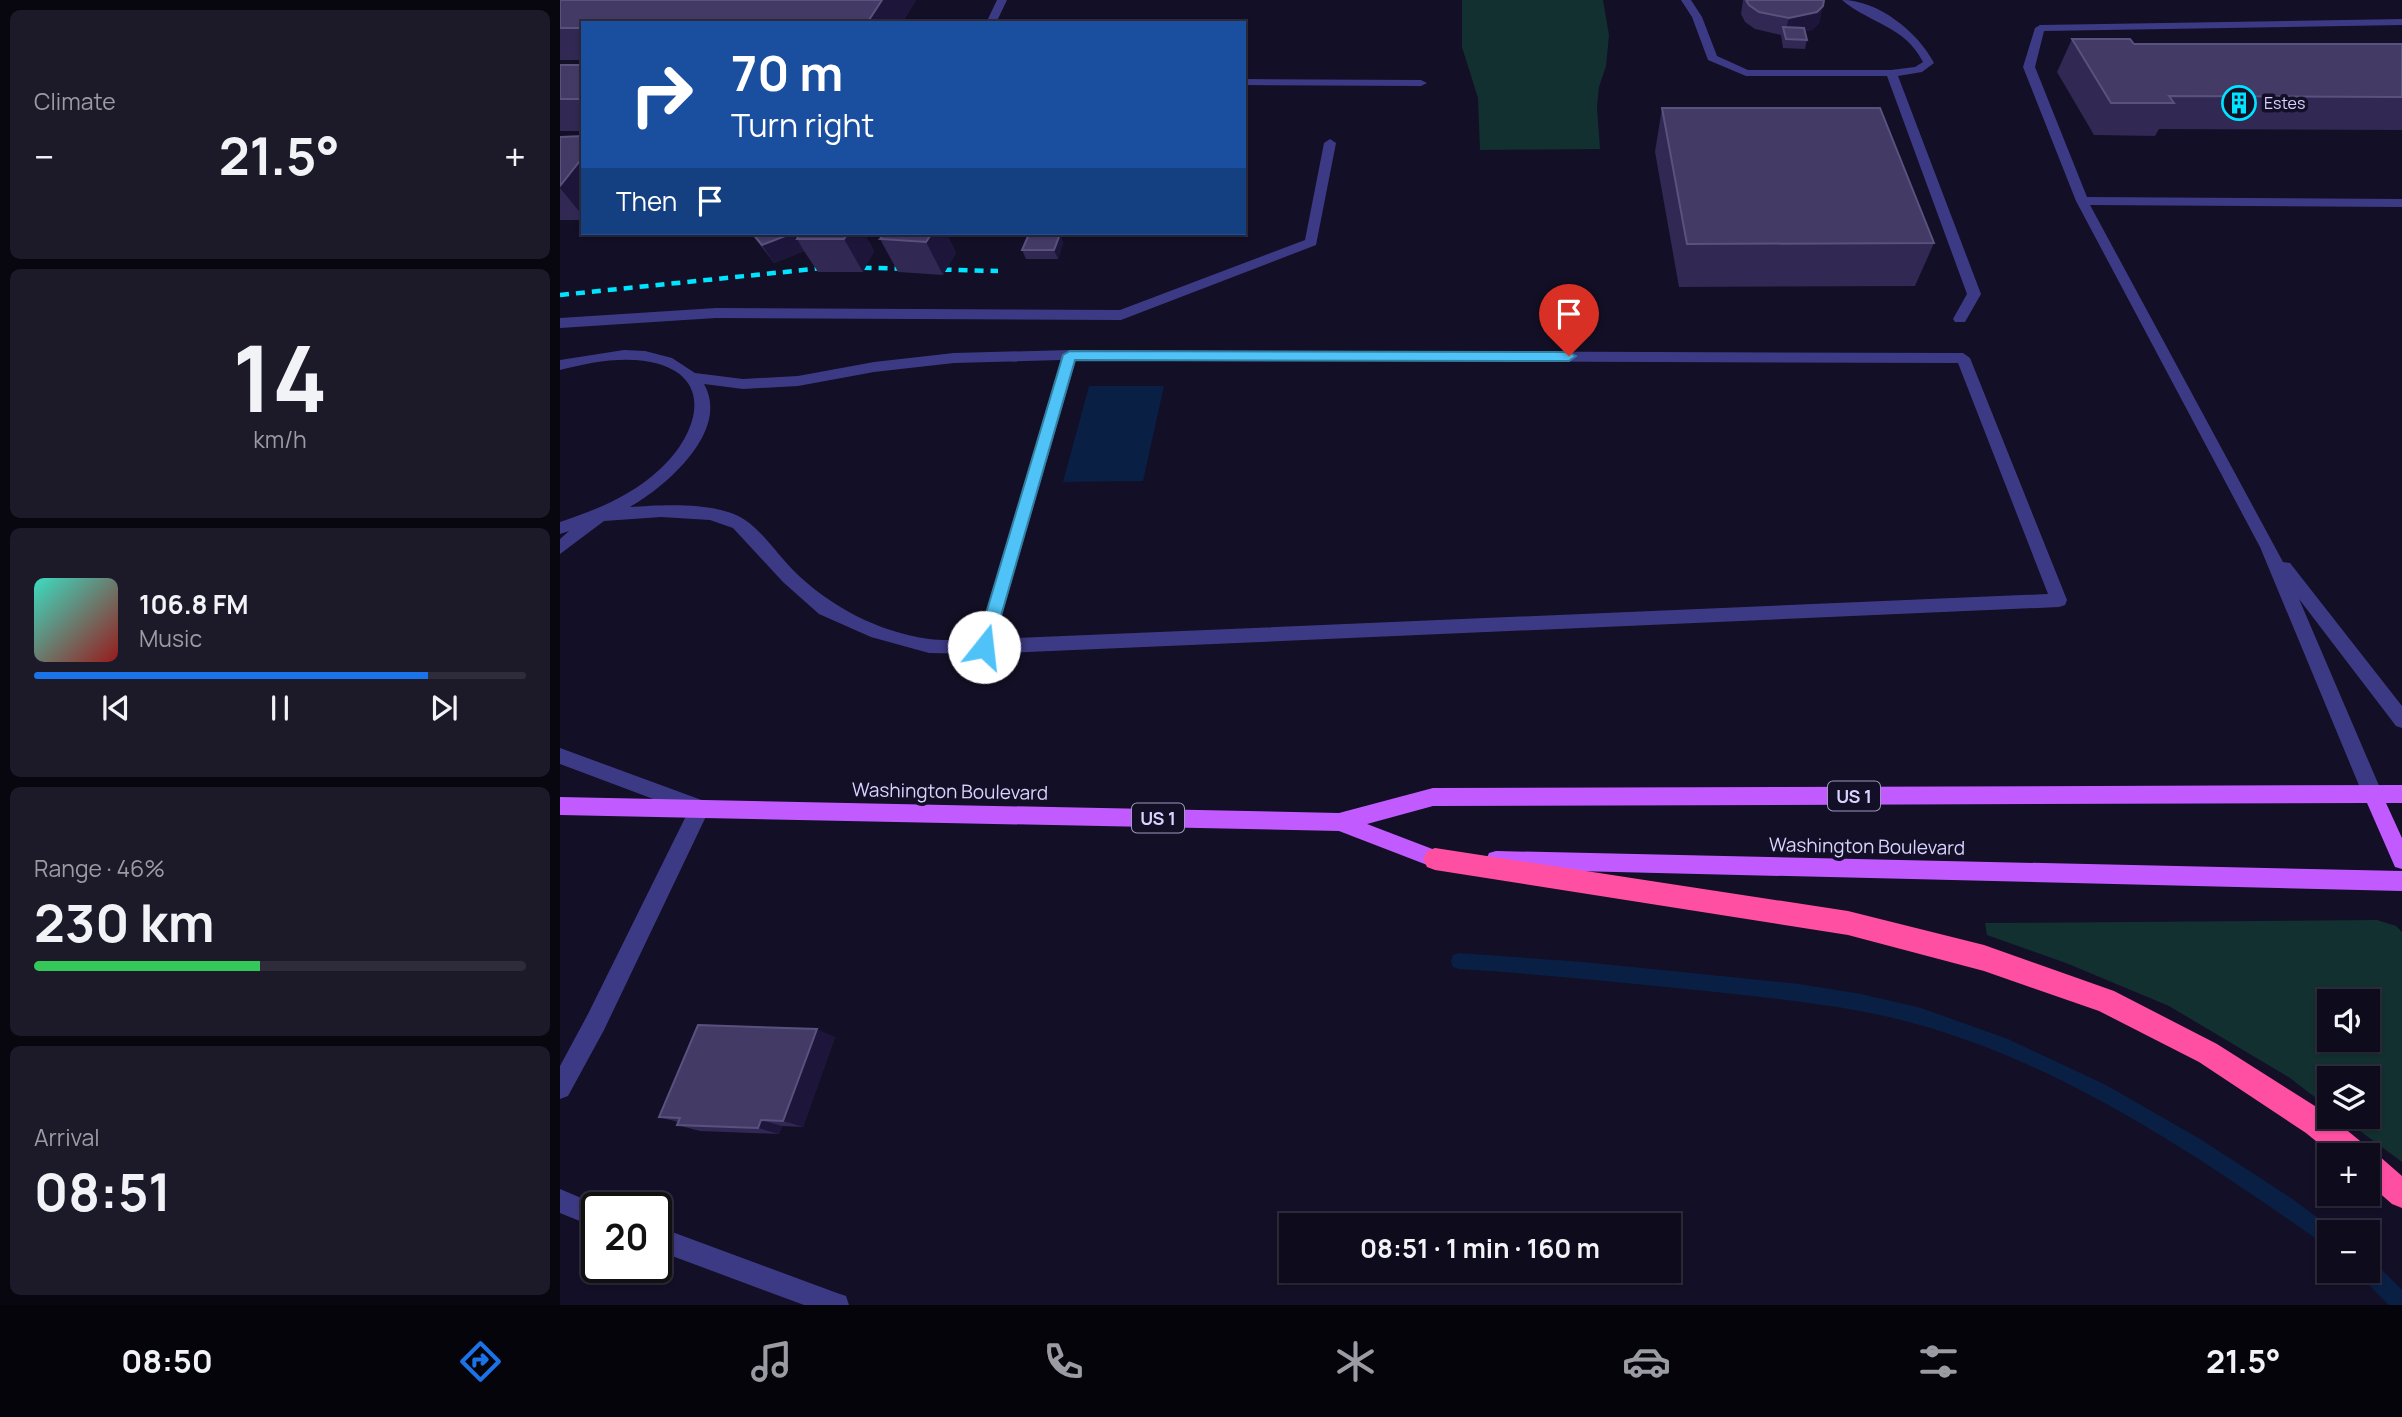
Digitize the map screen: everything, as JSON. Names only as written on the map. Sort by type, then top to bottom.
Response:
[{"type":"highway","points":[[1435,859],[1848,923],[1984,958],[2105,1000],[2208,1053],[2316,1123],[2340,1143]]},
{"type":"highway","points":[[2380,1176],[2402,1194]]},
{"type":"main road","name":"Washington Boulevard","points":[[560,806],[1339,822],[1433,797],[2402,794]]},
{"type":"main road","points":[[2373,795],[2402,860]]},
{"type":"main road","name":"Washington Boulevard","points":[[1339,822],[1435,859],[2402,881]]},
{"type":"lane","points":[[991,21],[1002,0]]},
{"type":"lane","points":[[1686,0],[1697,18],[1712,58],[1746,72],[1891,72],[1918,70],[1929,63],[1925,54],[1901,29],[1847,0]]},
{"type":"lane","points":[[2373,795],[2268,547],[2082,201],[2029,67],[2040,28],[2402,22]]},
{"type":"lane","points":[[1891,72],[1974,294],[1960,319]]},
{"type":"lane","points":[[1246,82],[1421,83]]},
{"type":"lane","points":[[560,323],[716,313],[1121,315],[1311,242],[1330,143]]},
{"type":"lane","points":[[2082,201],[2402,203]]},
{"type":"lane","points":[[560,365],[593,357],[635,355],[669,362],[692,378],[743,384],[798,381],[874,367],[954,358],[1070,355],[1963,358],[2059,600],[984,647],[929,646],[877,632],[825,609],[789,577],[739,524],[711,514],[661,511],[600,515],[560,528]]},
{"type":"lane","points":[[984,647],[1070,355]]},
{"type":"lane","points":[[560,548],[600,515],[641,492],[677,461],[697,430],[703,401],[692,378]]},
{"type":"lane","points":[[2268,547],[2402,720]]},
{"type":"lane","points":[[560,757],[700,808],[596,1023],[560,1088]]},
{"type":"lane","points":[[560,1201],[581,1210]]},
{"type":"lane","points":[[672,1244],[838,1305]]},
{"type":"green space","points":[[1462,0],[1603,0],[1609,35],[1606,66],[1599,87],[1597,107],[1600,149],[1480,150],[1478,98],[1462,47]]},
{"type":"green space","points":[[2377,920],[2396,926],[2402,932],[2402,1162],[2380,1143],[2357,1129],[2380,1129],[2380,1066],[2317,1066],[2317,1099],[2290,1078],[2169,1006],[2066,963],[1987,935],[1985,923]]},
{"type":"water","points":[[1089,386],[1164,386],[1143,481],[1063,482]]},
{"type":"building","points":[[560,0],[882,0],[868,21],[581,21],[581,28],[560,28]]},
{"type":"building","points":[[1746,0],[1824,0],[1823,6],[1817,12],[1789,18],[1759,12]]},
{"type":"building","points":[[1783,27],[1804,28],[1807,40],[1786,39]]},
{"type":"building","points":[[2072,39],[2130,39],[2134,44],[2402,44],[2402,97],[2169,96],[2174,103],[2111,103]]},
{"type":"building","points":[[560,65],[581,65],[581,99],[560,99]]},
{"type":"building","points":[[1662,108],[1880,108],[1934,243],[1687,244]]},
{"type":"building","points":[[581,136],[581,160],[560,186],[560,137]]},
{"type":"building","points":[[754,235],[788,235],[762,245]]},
{"type":"building","points":[[799,235],[847,235],[844,239],[797,239]]},
{"type":"building","points":[[883,235],[931,235],[926,242],[880,239]]},
{"type":"building","points":[[1029,235],[1060,235],[1054,250],[1022,250]]},
{"type":"building","points":[[698,1025],[817,1029],[783,1121],[761,1120],[758,1128],[677,1125],[680,1118],[659,1117]]},
{"type":"waterway","points":[[1459,961],[1583,970],[1799,993],[1861,1002],[1921,1016],[2002,1045],[2100,1091],[2194,1145],[2317,1228]]},
{"type":"waterway","points":[[2380,1282],[2402,1304]]},
{"type":"railway","points":[[560,295],[833,267],[998,271]]},
{"type":"place","name":"Estes","points":[[2239,103]]},
{"type":"route","points":[[984,647],[1070,355],[1569,356]]}]
